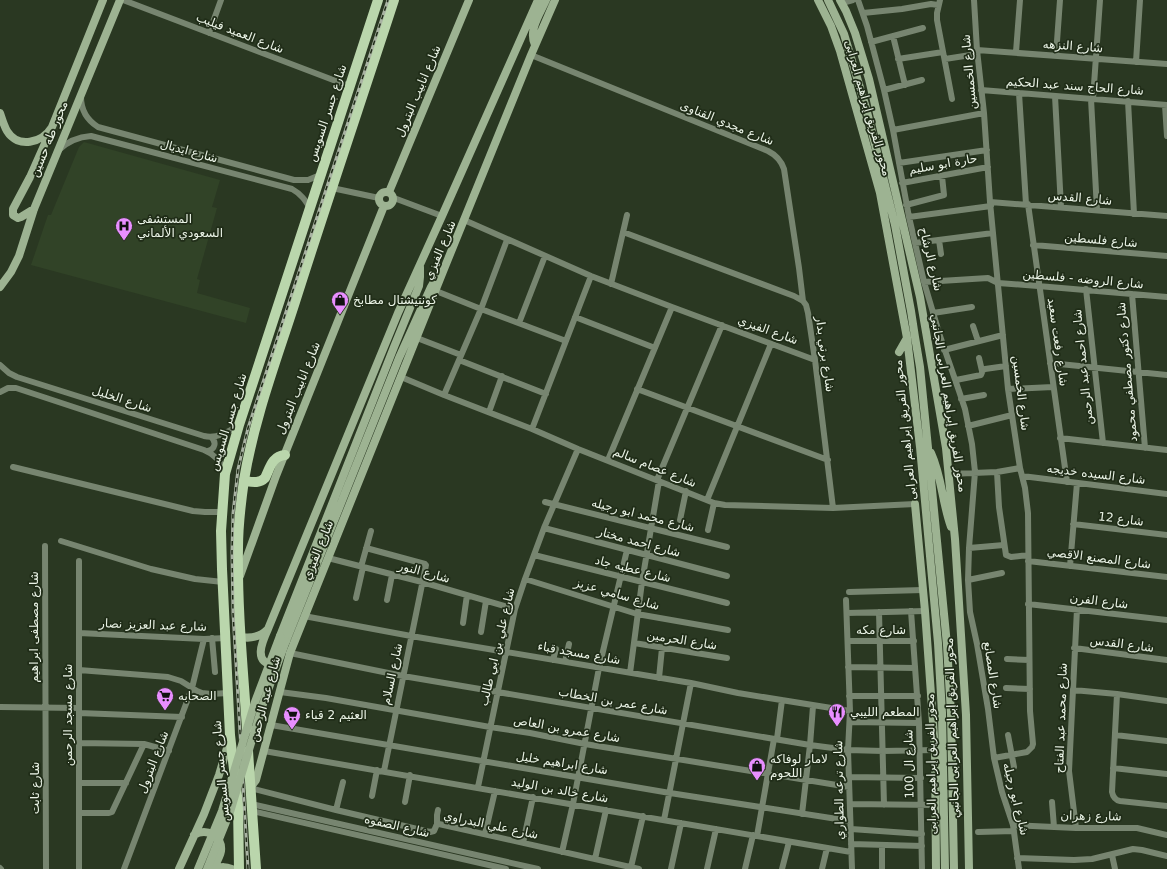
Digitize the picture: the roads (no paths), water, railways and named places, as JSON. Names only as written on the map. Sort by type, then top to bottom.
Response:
[{"type":"main road","name":"محور طه حسين","points":[[0,113],[7,130],[11,136],[17,139],[30,142],[43,138],[48,133],[52,127],[103,0]]},
{"type":"main road","name":"محور طه حسين","points":[[0,287],[11,272],[19,256],[34,209],[121,0]]},
{"type":"main road","name":"شارع جسر السويس","points":[[239,869],[238,804],[230,735],[221,531],[225,474],[239,425],[378,0]]},
{"type":"main road","points":[[256,869],[238,581],[238,546],[244,481],[256,422],[394,0]]},
{"type":"main road","name":"شارع انابيب البترول","points":[[391,195],[469,0]]},
{"type":"main road","points":[[290,653],[287,660],[280,664],[273,665],[269,664],[263,659],[260,648],[398,313],[538,0]]},
{"type":"main road","points":[[535,45],[533,31],[546,0]]},
{"type":"main road","points":[[464,220],[530,55],[555,0]]},
{"type":"main road","name":"محور الفريق إبراهيم العرابى","points":[[818,0],[831,26],[838,45],[878,186],[885,216],[907,338],[920,447],[938,643],[942,713],[939,750],[945,869]]},
{"type":"main road","name":"محور الفريق إبراهيم العرابى","points":[[828,0],[849,50],[866,108],[894,219],[912,311],[920,367],[947,645],[951,714],[954,869]]},
{"type":"main road","name":"محور الفريق إبراهيم العرابى الجانبي","points":[[841,2],[855,33],[869,79],[918,290],[944,436],[955,539],[966,715],[969,869]]},
{"type":"main road","points":[[34,209],[18,218],[13,215],[12,212],[38,161],[52,127]]},
{"type":"main road","points":[[382,192],[391,195],[393,202],[390,205],[384,206],[380,202],[379,198],[382,192]]},
{"type":"main road","name":"شارع انابيب البترول","points":[[238,581],[285,455],[384,206]]},
{"type":"main road","name":"شارع الفيزي","points":[[304,616],[464,220]]},
{"type":"main road","points":[[207,869],[230,812],[283,639],[394,347],[419,286],[420,266]]},
{"type":"main road","points":[[198,869],[222,811],[255,702],[283,639],[399,358],[433,282],[444,269]]},
{"type":"main road","points":[[899,352],[907,338]]},
{"type":"main road","points":[[928,448],[938,470],[947,516],[955,539]]},
{"type":"main road","points":[[244,481],[257,482],[263,480],[274,460],[279,456],[285,455]]},
{"type":"main road","name":"محور الفريق إبراهيم العرابى الجانبي","points":[[915,504],[939,750],[935,805],[936,869]]},
{"type":"main road","name":"شارع عبد الرحمن","points":[[250,788],[256,780],[290,653],[304,616]]},
{"type":"main road","points":[[241,638],[254,638],[268,629]]},
{"type":"main road","points":[[179,869],[219,775],[230,735]]},
{"type":"main road","points":[[194,835],[200,832],[207,832],[214,834],[218,839],[221,845],[221,851],[213,869]]},
{"type":"main road","points":[[216,869],[223,867],[232,869]]},
{"type":"street","name":"شارع العميد فيليب","points":[[121,0],[349,86]]},
{"type":"street","points":[[209,33],[221,0]]},
{"type":"street","points":[[841,2],[853,0]]},
{"type":"street","name":"شارع الرشاح","points":[[858,0],[884,90],[893,130],[906,205],[924,282],[944,350],[962,399],[972,444],[975,472],[969,548],[969,595]]},
{"type":"street","name":"شارع الخمسين","points":[[974,0],[990,204],[1008,389],[1028,513],[1028,604],[1032,747],[1027,752],[994,758]]},
{"type":"street","points":[[1016,52],[1020,0]]},
{"type":"street","points":[[1056,55],[1060,0]]},
{"type":"street","points":[[1097,210],[1092,99],[1100,0]]},
{"type":"street","points":[[1136,62],[1140,0]]},
{"type":"street","points":[[863,13],[902,9],[939,2],[937,20],[952,98]]},
{"type":"street","points":[[871,42],[923,28]]},
{"type":"street","points":[[893,36],[905,85]]},
{"type":"street","points":[[898,58],[943,52]]},
{"type":"street","name":"شارع النزهه","points":[[944,59],[977,52],[1016,52],[1167,64]]},
{"type":"street","name":"شارع مجدي القناوى","points":[[530,55],[776,155],[781,161],[784,169],[800,268],[803,301]]},
{"type":"street","points":[[884,90],[922,80]]},
{"type":"street","name":"شارع الحاج سند عبد الحكيم","points":[[981,90],[1166,105]]},
{"type":"street","name":"شارع رفعت سعيد","points":[[1020,93],[1027,204],[1067,482]]},
{"type":"street","name":"شارع ايديال","points":[[81,94],[81,104],[84,113],[90,121],[98,127],[294,180],[312,179],[320,175]]},
{"type":"street","points":[[1055,96],[1061,207]]},
{"type":"street","points":[[1128,101],[1134,214]]},
{"type":"street","points":[[1166,105],[1167,136]]},
{"type":"street","points":[[893,130],[984,113]]},
{"type":"street","name":"شارع ايديال","points":[[58,151],[70,142],[91,136],[292,189],[304,198],[310,208]]},
{"type":"street","points":[[899,163],[986,150]]},
{"type":"street","name":"حارة ابو سليم","points":[[902,183],[988,168]]},
{"type":"street","points":[[906,205],[944,195],[942,176]]},
{"type":"street","points":[[299,194],[304,180]]},
{"type":"street","points":[[332,188],[379,198]]},
{"type":"street","points":[[391,195],[442,216]]},
{"type":"street","name":"شارع القدس","points":[[909,217],[990,204],[1027,204],[1167,216]]},
{"type":"street","points":[[611,284],[626,215]]},
{"type":"street","name":"شارع الفيزي","points":[[464,220],[590,276],[815,360]]},
{"type":"street","points":[[623,232],[794,296],[803,301]]},
{"type":"street","points":[[915,243],[993,233]]},
{"type":"street","points":[[444,395],[481,309],[507,240]]},
{"type":"street","points":[[939,240],[941,254]]},
{"type":"street","name":"شارع فلسطين","points":[[1033,246],[1167,256]]},
{"type":"street","points":[[519,323],[545,256]]},
{"type":"street","points":[[532,428],[590,276]]},
{"type":"street","name":"شارع الروضه - فلسطين","points":[[924,282],[984,278],[998,283],[1167,296]]},
{"type":"street","name":"شارع احمد عبد الرحمن","points":[[1086,289],[1103,443]]},
{"type":"street","points":[[436,291],[566,341]]},
{"type":"street","name":"شارع دكتور مصطفي محمود","points":[[1132,294],[1144,448]]},
{"type":"street","name":"شارع برتي بدار","points":[[803,301],[808,309],[833,508]]},
{"type":"street","points":[[608,460],[672,307]]},
{"type":"street","points":[[933,313],[972,307]]},
{"type":"street","points":[[575,317],[654,348]]},
{"type":"street","points":[[630,673],[637,614],[658,480],[722,325]]},
{"type":"street","points":[[974,326],[978,341]]},
{"type":"street","points":[[944,350],[1003,335]]},
{"type":"street","points":[[417,338],[546,394]]},
{"type":"street","points":[[708,530],[710,501],[771,344]]},
{"type":"street","points":[[979,358],[982,371]]},
{"type":"street","points":[[1050,363],[1167,375]]},
{"type":"street","name":"شارع الخليل","points":[[0,365],[9,373],[20,378],[211,437]]},
{"type":"street","points":[[956,380],[980,375],[985,369],[1006,366]]},
{"type":"street","points":[[489,412],[502,376]]},
{"type":"street","name":"شارع عصام سالم","points":[[401,377],[532,428],[578,449],[686,492],[725,505],[833,508],[915,504]]},
{"type":"street","points":[[0,392],[8,388],[16,388],[16,382],[20,378]]},
{"type":"street","name":"شارع الخليل","points":[[16,388],[208,451],[219,460],[225,474]]},
{"type":"street","points":[[1008,389],[1053,388]]},
{"type":"street","points":[[637,389],[828,460]]},
{"type":"street","points":[[962,399],[984,395]]},
{"type":"street","points":[[968,426],[1012,415]]},
{"type":"street","points":[[208,451],[215,445],[211,437],[226,433],[239,425]]},
{"type":"street","points":[[1060,438],[1167,450]]},
{"type":"street","name":"شارع علي بن ابي طالب","points":[[478,788],[515,609],[544,528],[578,449]]},
{"type":"street","points":[[13,466],[193,511],[222,512]]},
{"type":"street","points":[[949,474],[997,472],[1020,468]]},
{"type":"street","points":[[969,548],[1004,545],[999,507],[997,472]]},
{"type":"street","name":"شارع السيده خديجه","points":[[1022,476],[1167,494]]},
{"type":"street","points":[[1070,566],[1077,483]]},
{"type":"street","points":[[680,520],[686,492]]},
{"type":"street","name":"شارع محمد ابو رجيله","points":[[545,502],[727,547]]},
{"type":"street","name":"شارع 12","points":[[1073,524],[1167,535]]},
{"type":"street","name":"شارع احمد مختار","points":[[544,528],[727,576]]},
{"type":"street","points":[[356,598],[371,531]]},
{"type":"street","points":[[61,541],[151,569],[195,579],[223,582]]},
{"type":"street","name":"شارع المصنع الاقصي","points":[[1004,545],[1006,555],[1008,556],[1028,558],[1070,566],[1167,577]]},
{"type":"street","name":"شارع مصطفى ابراهيم","points":[[45,546],[45,708]]},
{"type":"street","name":"شارع السلام","points":[[366,548],[426,564],[389,745],[372,796]]},
{"type":"street","points":[[562,852],[573,804],[599,668],[627,550]]},
{"type":"street","name":"شارع عطيه جاد","points":[[534,555],[727,603]]},
{"type":"street","name":"شارع النور","points":[[328,558],[422,582],[515,609]]},
{"type":"street","name":"شارع مسجد الرحمن","points":[[79,561],[79,869]]},
{"type":"street","points":[[968,580],[1002,573]]},
{"type":"street","points":[[387,600],[392,574]]},
{"type":"street","name":"شارع سامي عزيز","points":[[525,579],[637,614],[728,630]]},
{"type":"street","points":[[849,592],[923,590]]},
{"type":"street","points":[[463,622],[467,595]]},
{"type":"street","name":"شارع المصانع","points":[[969,595],[970,612],[988,709],[994,758]]},
{"type":"street","points":[[846,600],[850,711]]},
{"type":"street","points":[[481,632],[486,601]]},
{"type":"street","name":"شارع الفرن","points":[[1028,604],[1167,620]]},
{"type":"street","name":"شارع محمد عبد الفتاح","points":[[1076,828],[1069,771],[1077,609]]},
{"type":"street","name":"شارع ال 100","points":[[911,611],[920,723],[922,869]]},
{"type":"street","points":[[847,613],[925,611]]},
{"type":"street","points":[[879,612],[884,805]]},
{"type":"street","name":"شارع مسجد قباء","points":[[304,616],[411,636],[691,683],[738,693],[850,711]]},
{"type":"street","name":"شارع عبد العزيز نصار","points":[[79,633],[204,639],[226,638]]},
{"type":"street","points":[[212,638],[215,672]]},
{"type":"street","name":"شارع البترول","points":[[124,869],[182,717],[192,688],[204,639]]},
{"type":"street","name":"شارع مكه","points":[[848,641],[914,641]]},
{"type":"street","name":"شارع الحرمين","points":[[634,643],[727,658]]},
{"type":"street","points":[[565,662],[568,644]]},
{"type":"street","points":[[659,678],[662,648]]},
{"type":"street","name":"شارع القدس","points":[[1074,648],[1167,660]]},
{"type":"street","points":[[553,660],[556,649]]},
{"type":"street","name":"شارع عمر بن الخطاب","points":[[290,653],[403,676],[810,745],[848,750],[939,750]]},
{"type":"street","points":[[1007,659],[1029,660]]},
{"type":"street","points":[[848,667],[916,668]]},
{"type":"street","points":[[79,670],[168,676],[206,694],[228,692]]},
{"type":"street","points":[[664,820],[691,683]]},
{"type":"street","points":[[1006,688],[1030,689]]},
{"type":"street","points":[[1073,690],[1167,701]]},
{"type":"street","name":"شارع عمرو بن العاص","points":[[280,692],[326,698],[530,733],[585,744],[850,787]]},
{"type":"street","points":[[1116,694],[1113,796],[1116,800],[1120,801],[1167,806]]},
{"type":"street","points":[[849,696],[918,696]]},
{"type":"street","points":[[745,869],[762,808],[776,739],[782,700]]},
{"type":"street","points":[[802,814],[814,706]]},
{"type":"street","points":[[0,707],[45,708],[182,717]]},
{"type":"street","name":"شارع ثابت","points":[[45,708],[46,869]]},
{"type":"street","name":"شارع ترعه الطواري","points":[[850,711],[848,750],[852,869]]},
{"type":"street","points":[[850,722],[920,723]]},
{"type":"street","name":"شارع ابراهيم خليل","points":[[271,725],[670,793],[850,821]]},
{"type":"street","points":[[1115,734],[1167,741]]},
{"type":"street","points":[[1008,735],[1014,767]]},
{"type":"street","points":[[79,743],[144,744],[168,751]]},
{"type":"street","points":[[80,813],[111,812],[113,810],[144,744]]},
{"type":"street","name":"شارع خالد بن الوليد","points":[[264,751],[851,852]]},
{"type":"street","name":"شارع ابو رجيله","points":[[994,758],[1002,792],[1014,828],[1019,869]]},
{"type":"street","points":[[1113,768],[1167,774]]},
{"type":"street","points":[[405,802],[410,775]]},
{"type":"street","points":[[849,777],[921,778]]},
{"type":"street","points":[[336,810],[343,782]]},
{"type":"street","points":[[79,783],[126,783]]},
{"type":"street","name":"شارع علي البدراوي","points":[[250,788],[430,832],[434,831],[437,824],[439,824],[639,869]]},
{"type":"street","points":[[485,834],[495,791]]},
{"type":"street","points":[[523,843],[533,797]]},
{"type":"street","points":[[1052,802],[1054,827]]},
{"type":"street","points":[[850,804],[935,805]]},
{"type":"street","name":"شارع الصفوه","points":[[252,807],[506,869]]},
{"type":"street","points":[[437,824],[438,810]]},
{"type":"street","points":[[595,859],[606,810]]},
{"type":"street","name":"شارع الصفوه","points":[[272,812],[538,869]]},
{"type":"street","points":[[631,867],[643,816]]},
{"type":"street","points":[[671,869],[681,823]]},
{"type":"street","name":"شارع زهران","points":[[978,832],[1014,828],[1054,827],[1137,828],[1167,834]]},
{"type":"street","points":[[707,869],[716,829]]},
{"type":"street","points":[[851,829],[922,834]]},
{"type":"street","points":[[782,869],[789,842]]},
{"type":"street","points":[[851,844],[922,846]]},
{"type":"street","points":[[882,845],[882,869]]},
{"type":"street","points":[[822,869],[827,848]]},
{"type":"street","points":[[1017,858],[1074,860],[1092,859],[1125,851],[1138,850],[1167,856]]},
{"type":"street","points":[[1112,855],[1115,869]]},
{"type":"railway","points":[[248,869],[233,613],[233,513],[238,469],[248,428],[388,0]]},
{"type":"place","name":"المستشفى السعودي الألماني","points":[[124,241]]},
{"type":"place","name":"كونتيشتال مطابخ","points":[[340,315]]},
{"type":"place","name":"الصحابه","points":[[165,711]]},
{"type":"place","name":"المطعم الليبي","points":[[837,727]]},
{"type":"place","name":"العثيم 2 قباء","points":[[292,730]]},
{"type":"place","name":"لامار لوفاكه اللحوم","points":[[757,781]]}]
